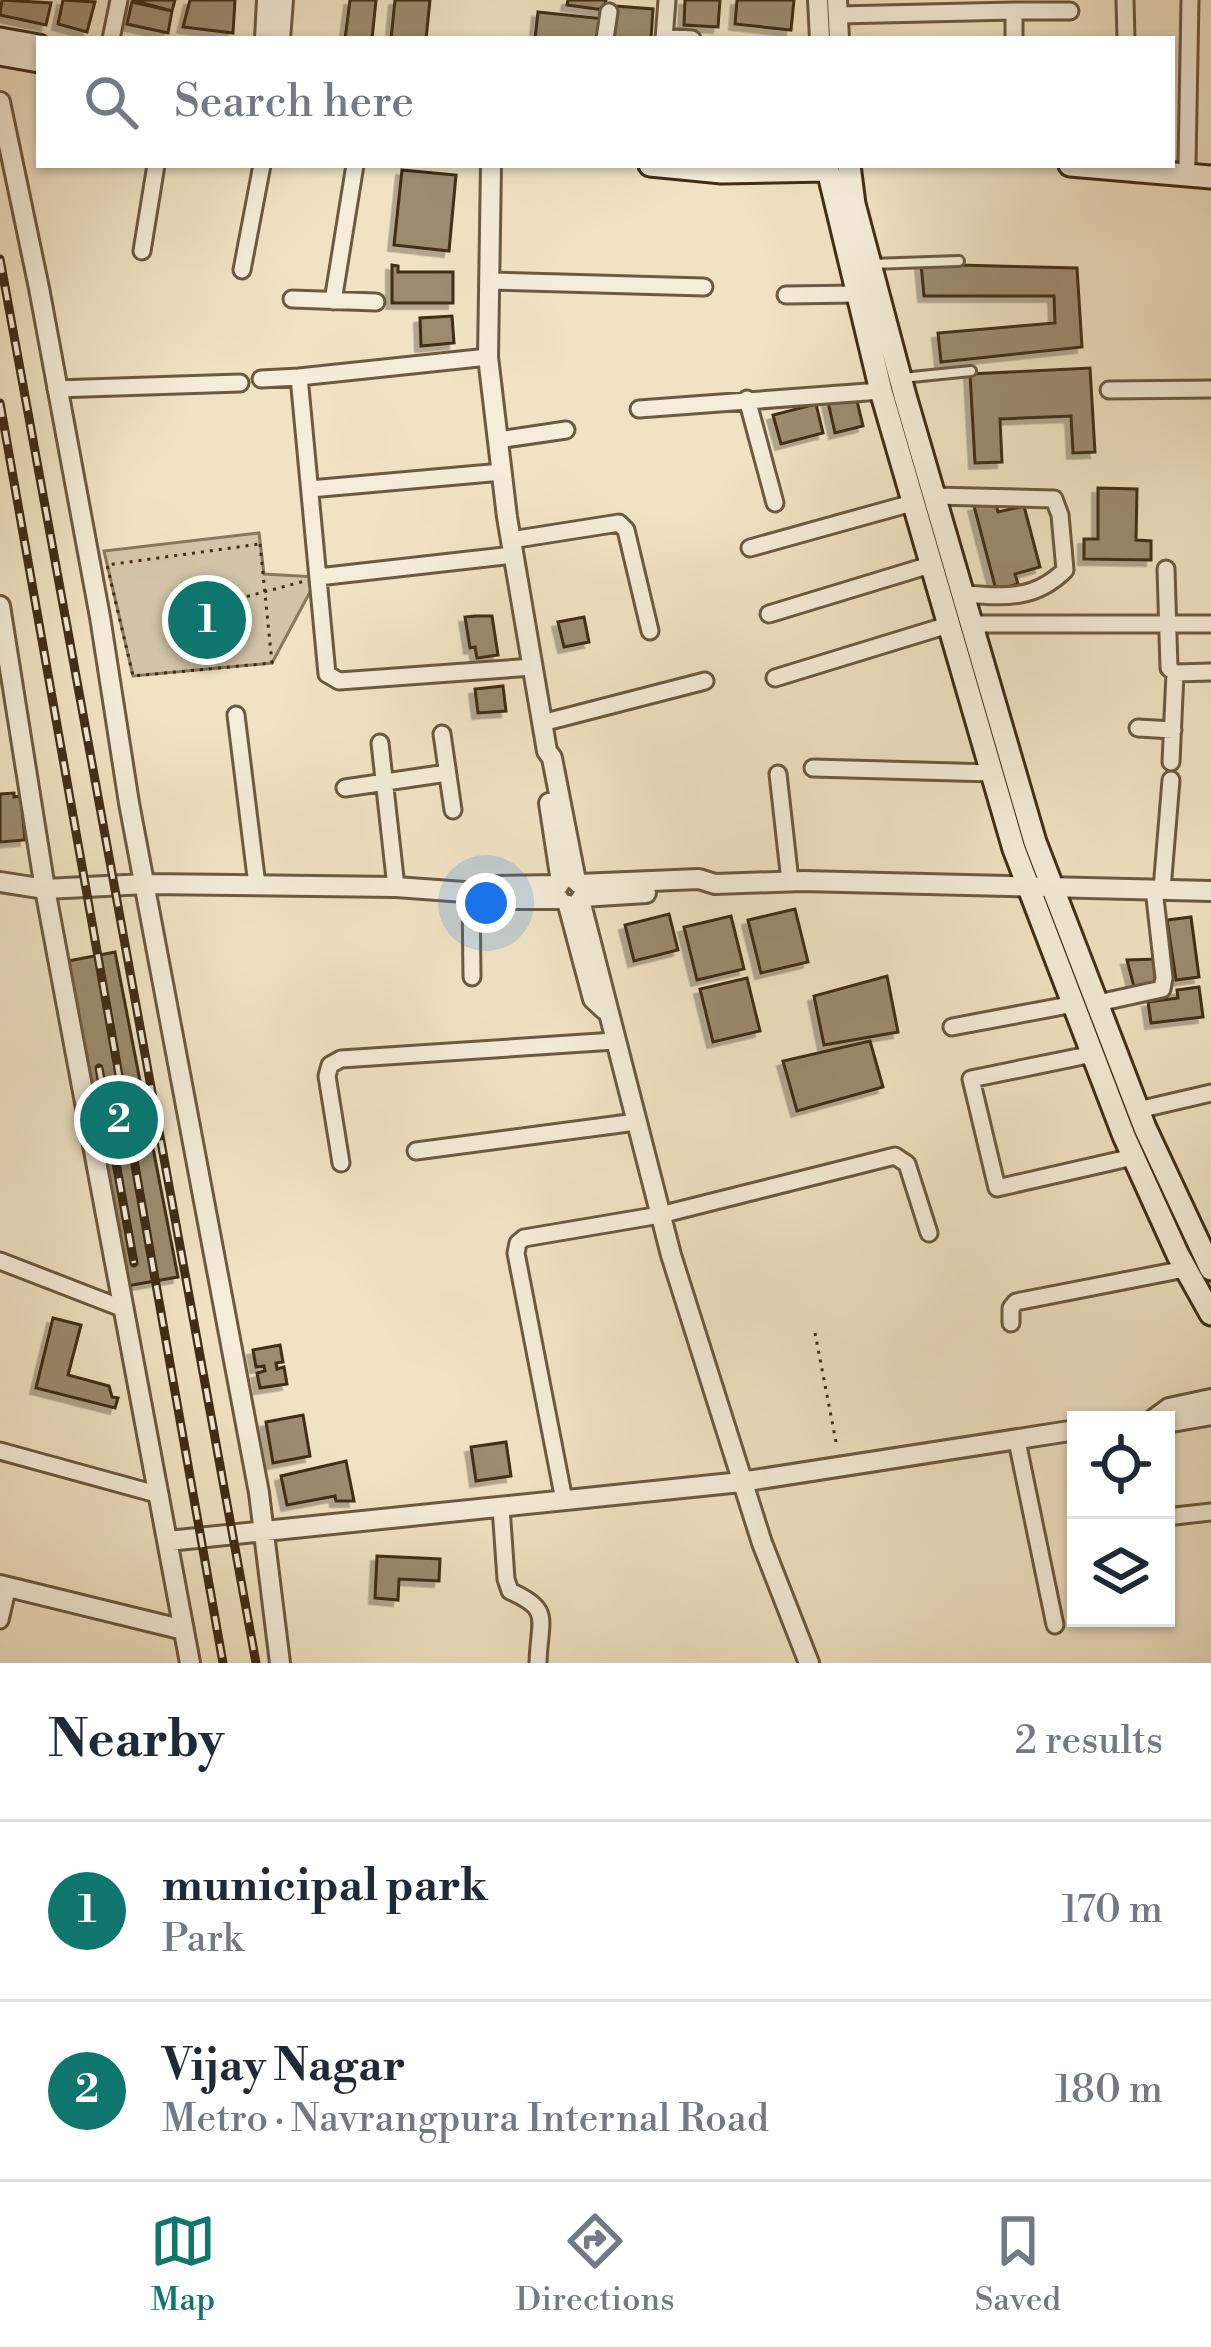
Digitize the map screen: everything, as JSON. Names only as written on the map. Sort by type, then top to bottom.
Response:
[{"type":"main road","points":[[0,40],[36,46]]},
{"type":"main road","points":[[0,55],[36,61]]},
{"type":"main road","points":[[1179,162],[1211,165]]},
{"type":"main road","points":[[681,168],[722,172],[799,168]]},
{"type":"main road","points":[[838,168],[857,294],[881,391],[922,500],[965,594],[960,625],[992,773],[1028,885],[1133,1157],[1211,1315]]},
{"type":"main road","points":[[839,168],[854,203],[901,379],[930,565],[960,625],[1035,842],[1138,1110],[1211,1269]]},
{"type":"main road","points":[[1105,168],[1211,177]]},
{"type":"street","points":[[112,36],[119,0]]},
{"type":"street","points":[[265,36],[267,0]]},
{"type":"street","points":[[280,36],[283,0]]},
{"type":"street","points":[[664,36],[667,0]]},
{"type":"street","points":[[818,0],[820,36]]},
{"type":"street","points":[[1179,162],[1190,0]]},
{"type":"street","points":[[1125,1],[1126,36]]},
{"type":"street","points":[[837,7],[1070,11]]},
{"type":"street","points":[[1014,11],[1014,36]]},
{"type":"street","points":[[605,36],[609,12]]},
{"type":"street","points":[[0,102],[266,1531],[273,1632],[280,1663]]},
{"type":"street","points":[[142,251],[156,168]]},
{"type":"street","points":[[242,270],[261,168]]},
{"type":"street","points":[[333,301],[355,168]]},
{"type":"street","points":[[491,168],[488,357],[512,547],[547,751],[542,760],[593,999],[605,1010],[616,1041],[660,1215],[741,1482],[809,1663]]},
{"type":"street","points":[[489,281],[704,287]]},
{"type":"street","points":[[786,295],[857,294]]},
{"type":"street","points":[[292,299],[376,302]]},
{"type":"street","points":[[261,379],[488,357]]},
{"type":"street","points":[[299,377],[327,674],[332,680],[533,667]]},
{"type":"street","points":[[56,389],[241,383]]},
{"type":"street","points":[[1109,390],[1211,389]]},
{"type":"street","points":[[639,409],[881,391]]},
{"type":"street","points":[[747,399],[775,503]]},
{"type":"street","points":[[498,440],[566,430]]},
{"type":"street","points":[[310,489],[502,472]]},
{"type":"street","points":[[751,548],[922,500],[1054,499],[1065,570],[1047,588],[996,596],[965,594]]},
{"type":"street","points":[[318,577],[512,547],[620,523],[626,530],[650,631]]},
{"type":"street","points":[[769,614],[930,565]]},
{"type":"street","points":[[1166,569],[1167,661],[1175,673],[1171,762]]},
{"type":"street","points":[[0,606],[45,890],[190,1663]]},
{"type":"street","points":[[775,678],[960,625],[1211,625]]},
{"type":"street","points":[[1175,673],[1211,672]]},
{"type":"street","points":[[542,723],[705,681]]},
{"type":"street","points":[[236,715],[256,885]]},
{"type":"street","points":[[1138,728],[1173,730]]},
{"type":"street","points":[[442,734],[453,810]]},
{"type":"street","points":[[380,743],[396,887]]},
{"type":"street","points":[[813,768],[992,773]]},
{"type":"street","points":[[345,788],[447,773]]},
{"type":"street","points":[[778,774],[790,881]]},
{"type":"street","points":[[1098,1004],[1162,989],[1158,889],[1171,780]]},
{"type":"street","points":[[0,882],[45,890],[146,884],[396,887],[474,892],[495,899],[699,879],[715,884],[790,881],[1211,891]]},
{"type":"street","points":[[472,977],[474,892]]},
{"type":"street","points":[[952,1027],[1074,1004]]},
{"type":"street","points":[[341,1163],[327,1076],[330,1065],[341,1059],[616,1041]]},
{"type":"street","points":[[1093,1054],[971,1079],[997,1189],[1133,1157]]},
{"type":"street","points":[[1138,1110],[1211,1093]]},
{"type":"street","points":[[416,1151],[636,1122]]},
{"type":"street","points":[[564,1500],[516,1253],[524,1238],[660,1215],[895,1156],[907,1164],[929,1233]]},
{"type":"street","points":[[0,1261],[124,1309]]},
{"type":"street","points":[[1011,1323],[1016,1302],[1185,1269]]},
{"type":"street","points":[[1164,1411],[1211,1399]]},
{"type":"street","points":[[1175,1421],[1211,1415]]},
{"type":"street","points":[[168,1541],[741,1482],[1067,1432]]},
{"type":"street","points":[[1017,1441],[1055,1625]]},
{"type":"street","points":[[0,1451],[160,1495]]},
{"type":"street","points":[[501,1507],[510,1591],[533,1599],[540,1609],[538,1663]]},
{"type":"street","points":[[1175,1516],[1211,1512]]},
{"type":"street","points":[[0,1620],[4,1586],[184,1630]]},
{"type":"lane","points":[[870,264],[959,261]]},
{"type":"lane","points":[[901,379],[971,371]]},
{"type":"path","points":[[260,544],[263,574],[272,662],[133,676],[107,565],[260,544]]},
{"type":"path","points":[[226,602],[224,624],[167,626],[165,609],[182,598],[226,602],[318,577]]},
{"type":"path","points":[[815,1333],[841,1466]]},
{"type":"shaded area","points":[[259,533],[264,574],[318,577],[272,663],[133,676],[104,551]]},
{"type":"building","points":[[2,0],[51,3],[46,25],[0,15]]},
{"type":"building","points":[[63,0],[95,2],[87,32],[58,24]]},
{"type":"building","points":[[132,0],[175,0],[172,11]]},
{"type":"building","points":[[190,0],[235,0],[233,33],[183,27]]},
{"type":"building","points":[[350,0],[376,0],[372,36],[345,36]]},
{"type":"building","points":[[395,0],[430,0],[426,36],[391,36]]},
{"type":"building","points":[[568,0],[606,0],[604,10],[567,5]]},
{"type":"building","points":[[685,0],[720,0],[718,27],[684,25]]},
{"type":"building","points":[[737,0],[794,0],[791,30],[735,24]]},
{"type":"building","points":[[132,2],[172,11],[168,33],[127,24]]},
{"type":"building","points":[[615,6],[653,9],[651,36],[612,36]]},
{"type":"building","points":[[538,12],[605,19],[603,36],[535,36]]},
{"type":"building","points":[[402,170],[456,175],[449,251],[394,245]]},
{"type":"building","points":[[921,264],[1077,268],[1082,347],[941,362],[938,333],[1055,323],[1054,296],[924,296]]},
{"type":"building","points":[[392,265],[398,266],[398,272],[453,272],[453,303],[392,303]]},
{"type":"building","points":[[452,316],[454,343],[421,346],[420,318]]},
{"type":"building","points":[[1090,368],[1095,452],[1073,453],[1071,416],[1000,419],[1002,462],[975,463],[970,374]]},
{"type":"building","points":[[857,401],[863,426],[835,433],[828,402]]},
{"type":"building","points":[[816,404],[823,433],[781,444],[773,415]]},
{"type":"building","points":[[1098,488],[1137,489],[1136,540],[1151,541],[1151,560],[1084,559],[1084,539],[1098,539]]},
{"type":"building","points":[[995,501],[998,512],[1024,506],[1040,567],[1015,574],[1018,584],[996,590],[974,506]]},
{"type":"building","points":[[492,616],[498,655],[477,658],[475,647],[470,648],[465,617]]},
{"type":"building","points":[[584,617],[589,642],[564,647],[558,622]]},
{"type":"building","points":[[503,686],[506,711],[478,713],[475,689]]},
{"type":"building","points":[[14,793],[14,797],[21,796],[25,840],[0,842],[0,794]]},
{"type":"building","points":[[795,909],[808,962],[761,973],[748,920]]},
{"type":"building","points":[[669,914],[678,950],[634,961],[625,925]]},
{"type":"building","points":[[731,916],[744,969],[697,980],[684,927]]},
{"type":"building","points":[[1191,917],[1199,977],[1176,980],[1167,920]]},
{"type":"building","points":[[115,952],[178,1277],[121,1287],[63,962]]},
{"type":"building","points":[[1158,959],[1162,985],[1134,987],[1127,960]]},
{"type":"building","points":[[887,976],[898,1032],[824,1045],[814,996]]},
{"type":"building","points":[[747,978],[760,1031],[713,1042],[700,989]]},
{"type":"building","points":[[1199,987],[1203,1017],[1151,1023],[1148,1002],[1178,998],[1177,990]]},
{"type":"building","points":[[870,1041],[883,1087],[797,1111],[783,1061]]},
{"type":"building","points":[[53,1318],[81,1325],[68,1375],[109,1386],[112,1397],[118,1398],[115,1408],[36,1388]]},
{"type":"building","points":[[280,1345],[283,1362],[276,1363],[277,1369],[284,1367],[287,1384],[260,1388],[257,1373],[265,1371],[264,1366],[256,1367],[253,1350]]},
{"type":"building","points":[[303,1415],[310,1456],[273,1463],[266,1422]]},
{"type":"building","points":[[506,1442],[511,1476],[476,1481],[471,1447]]},
{"type":"building","points":[[346,1461],[354,1501],[336,1501],[335,1496],[287,1505],[281,1476]]},
{"type":"building","points":[[377,1556],[440,1559],[439,1581],[399,1579],[398,1600],[375,1598]]},
{"type":"railway","points":[[0,259],[256,1663]]},
{"type":"railway","points":[[0,403],[223,1663]]},
{"type":"railway","points":[[99,1068],[134,1263]]},
{"type":"place","name":"municipal park","points":[[207,620]]},
{"type":"place","name":"Vijay Nagar","points":[[119,1120]]}]
